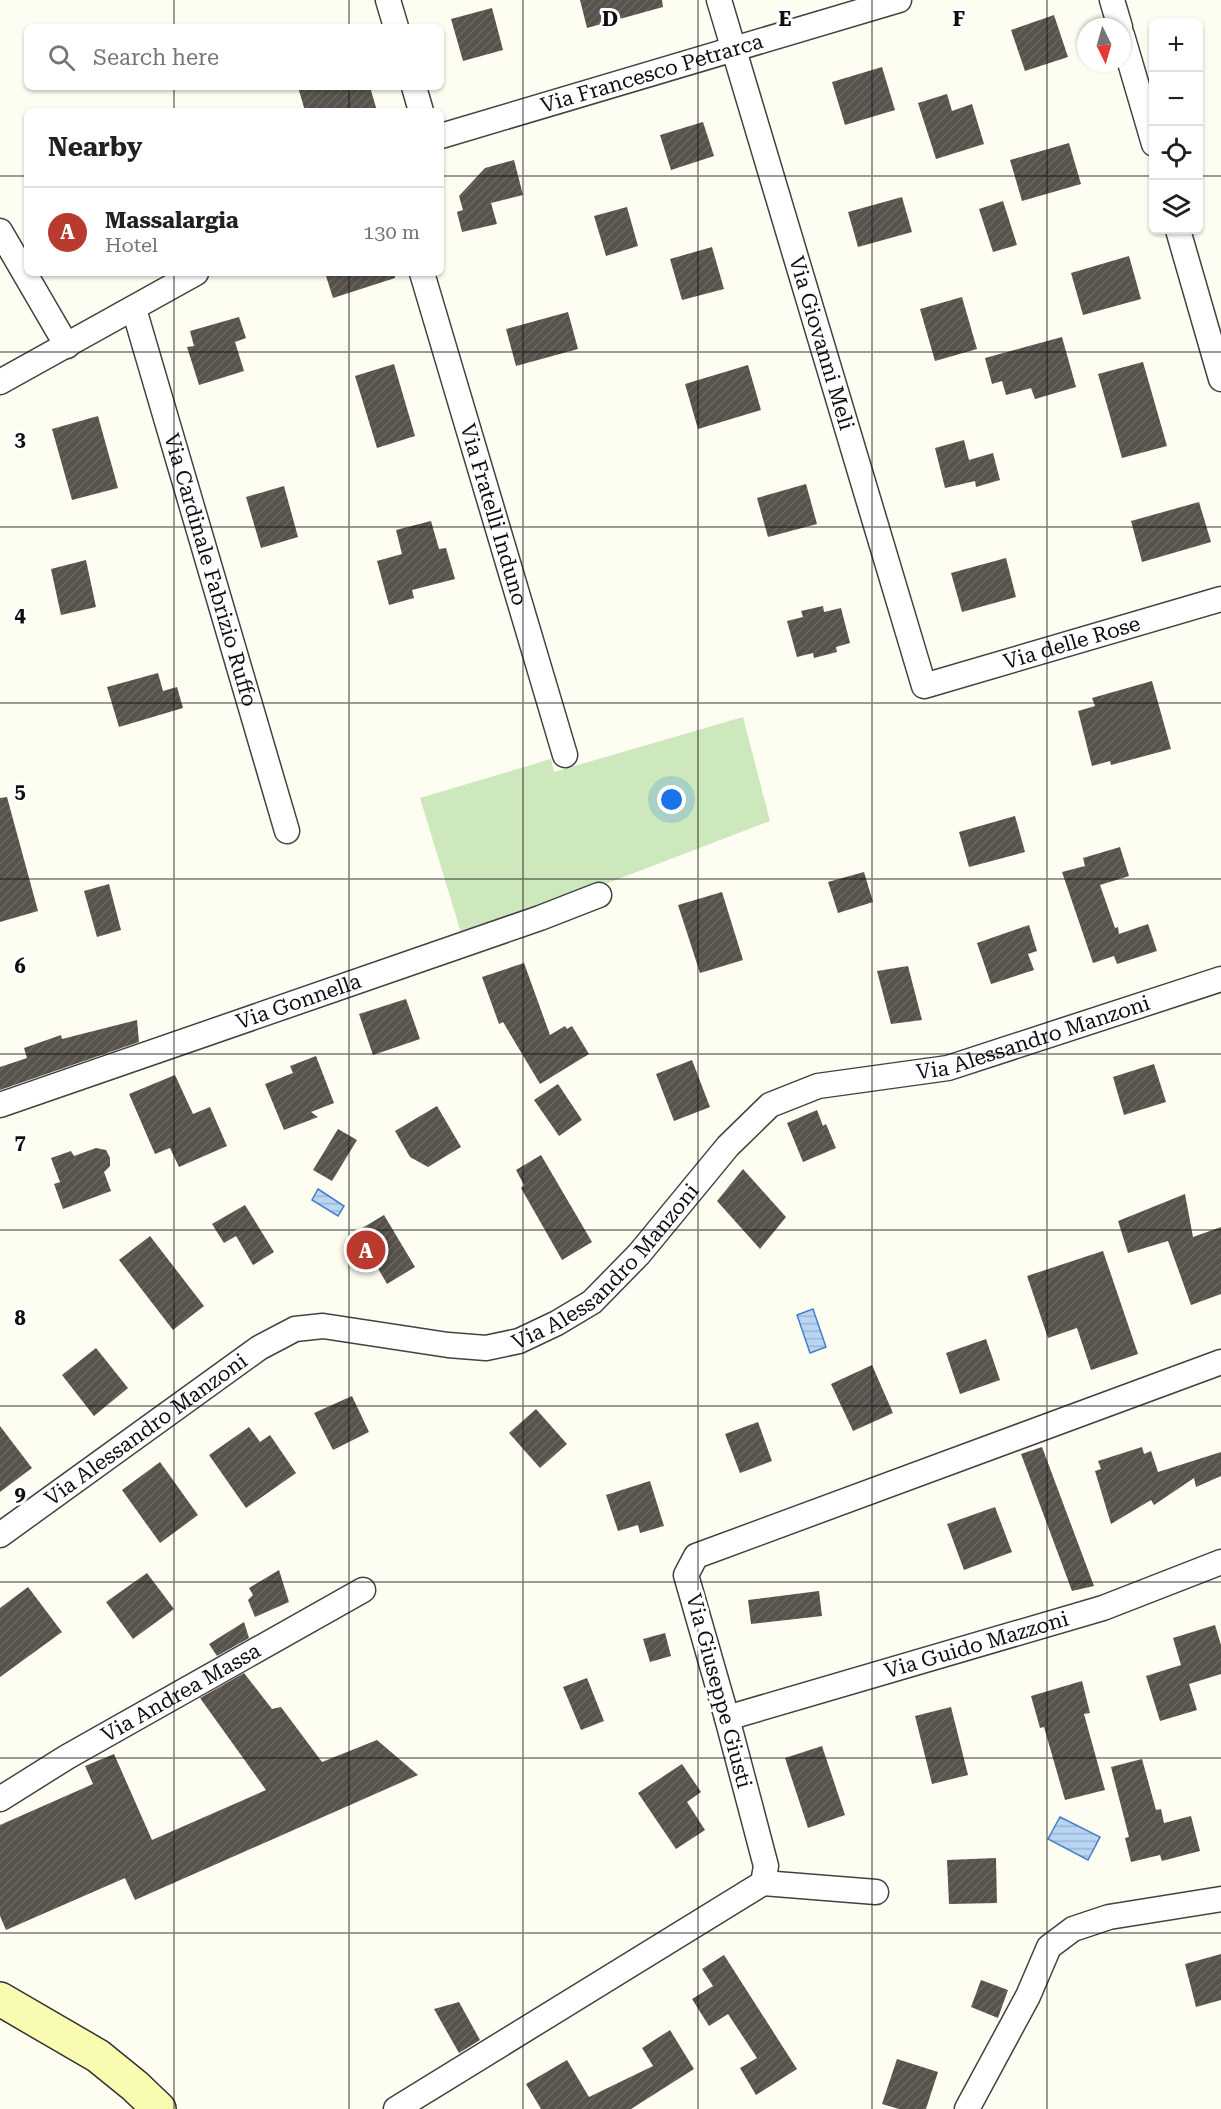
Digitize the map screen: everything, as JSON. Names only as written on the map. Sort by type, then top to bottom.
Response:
[{"type":"main road","points":[[0,1999],[98,2056],[159,2109]]},
{"type":"street","points":[[388,0],[395,24]]},
{"type":"street","name":"Via Giovanni Meli","points":[[719,0],[924,686]]},
{"type":"street","name":"Via Francesco Petrarca","points":[[444,135],[899,0]]},
{"type":"street","points":[[1112,0],[1117,18]]},
{"type":"street","points":[[1131,66],[1149,127]]},
{"type":"street","points":[[415,90],[420,108]]},
{"type":"street","points":[[0,231],[24,272]]},
{"type":"street","points":[[1179,234],[1221,379]]},
{"type":"street","points":[[26,276],[67,346]]},
{"type":"street","points":[[0,382],[191,276]]},
{"type":"street","name":"Via Fratelli Induno","points":[[423,276],[565,755]]},
{"type":"street","name":"Via Cardinale Fabrizio Ruffo","points":[[134,309],[287,831]]},
{"type":"street","name":"Via delle Rose","points":[[924,686],[1221,598]]},
{"type":"street","name":"Via Gonnella","points":[[0,1105],[540,918],[598,895]]},
{"type":"street","name":"Via Alessandro Manzoni","points":[[0,1535],[259,1348],[295,1329],[323,1326],[448,1345],[486,1348],[519,1341],[557,1323],[592,1302],[639,1254],[728,1146],[770,1106],[818,1086],[948,1068],[1221,979]]},
{"type":"street","name":"Via Giuseppe Giusti","points":[[763,1883],[765,1866],[727,1718],[686,1575],[696,1556],[1221,1362]]},
{"type":"street","name":"Via Guido Mazzoni","points":[[727,1718],[1104,1608],[1221,1563]]},
{"type":"street","name":"Via Andrea Massa","points":[[0,1799],[67,1757],[363,1590]]},
{"type":"street","points":[[396,2109],[763,1883],[876,1892]]},
{"type":"street","points":[[967,2109],[1028,1996],[1049,1947],[1073,1929],[1108,1917],[1221,1899]]},
{"type":"green space","points":[[743,717],[770,821],[540,909],[462,936],[420,798],[551,759],[554,772]]},
{"type":"water","points":[[318,1189],[344,1206],[338,1216],[312,1200]]},
{"type":"water","points":[[813,1309],[826,1347],[810,1353],[797,1315]]},
{"type":"water","points":[[1060,1817],[1100,1837],[1088,1860],[1048,1839]]},
{"type":"building","points":[[580,0],[662,0],[663,7],[587,28]]},
{"type":"building","points":[[492,8],[503,50],[463,61],[451,19]]},
{"type":"building","points":[[1054,15],[1068,57],[1025,71],[1011,30]]},
{"type":"building","points":[[882,67],[895,110],[845,125],[832,82]]},
{"type":"building","points":[[299,90],[371,90],[376,108],[304,108]]},
{"type":"building","points":[[947,94],[952,111],[972,104],[984,144],[936,159],[918,103]]},
{"type":"building","points":[[703,122],[714,156],[671,170],[660,135]]},
{"type":"building","points":[[1069,143],[1081,184],[1022,201],[1010,160]]},
{"type":"building","points":[[514,160],[523,195],[491,203],[497,224],[462,232],[457,212],[463,210],[459,196],[485,168]]},
{"type":"building","points":[[902,197],[912,232],[858,247],[848,212]]},
{"type":"building","points":[[1003,201],[1017,245],[993,252],[979,209]]},
{"type":"building","points":[[627,207],[638,246],[606,256],[594,216]]},
{"type":"building","points":[[712,247],[724,289],[682,300],[670,259]]},
{"type":"building","points":[[1129,256],[1141,299],[1083,315],[1071,273]]},
{"type":"building","points":[[326,276],[395,276],[395,278],[333,298]]},
{"type":"building","points":[[962,297],[977,349],[935,361],[920,309]]},
{"type":"building","points":[[568,312],[578,349],[516,366],[506,329]]},
{"type":"building","points":[[239,317],[246,338],[235,342],[244,371],[199,385],[187,347],[194,346],[190,331]]},
{"type":"building","points":[[1062,337],[1076,387],[1035,399],[1031,388],[1006,395],[1002,381],[992,384],[985,358]]},
{"type":"building","points":[[1143,362],[1167,446],[1122,458],[1098,374]]},
{"type":"building","points":[[394,364],[415,436],[377,448],[355,376]]},
{"type":"building","points":[[748,365],[761,410],[698,429],[685,384]]},
{"type":"building","points":[[98,416],[118,488],[72,500],[52,429]]},
{"type":"building","points":[[964,440],[969,460],[993,453],[1000,480],[976,487],[975,481],[945,488],[935,448]]},
{"type":"building","points":[[806,484],[817,524],[768,537],[757,498]]},
{"type":"building","points":[[284,486],[298,537],[261,548],[246,497]]},
{"type":"building","points":[[1199,502],[1211,542],[1142,562],[1131,521]]},
{"type":"building","points":[[431,521],[439,549],[446,548],[455,579],[412,590],[414,598],[389,605],[377,561],[402,554],[396,530]]},
{"type":"building","points":[[1006,558],[1016,597],[962,612],[951,573]]},
{"type":"building","points":[[86,560],[96,607],[61,615],[51,569]]},
{"type":"building","points":[[823,606],[824,612],[841,608],[850,643],[836,647],[837,652],[814,658],[813,653],[797,657],[787,621],[803,617],[801,611]]},
{"type":"building","points":[[158,673],[163,691],[177,687],[183,708],[119,727],[107,687]]},
{"type":"building","points":[[1152,681],[1171,749],[1111,765],[1110,761],[1092,766],[1078,711],[1095,706],[1092,698]]},
{"type":"building","points":[[7,797],[38,911],[0,922],[0,798]]},
{"type":"building","points":[[1015,816],[1025,852],[969,867],[959,832]]},
{"type":"building","points":[[1120,847],[1129,876],[1100,885],[1115,928],[1118,927],[1119,934],[1148,924],[1157,951],[1117,964],[1114,956],[1093,963],[1062,872],[1085,866],[1083,858]]},
{"type":"building","points":[[864,872],[873,902],[838,913],[828,882]]},
{"type":"building","points":[[109,884],[121,930],[97,937],[84,891]]},
{"type":"building","points":[[722,892],[743,960],[700,973],[678,905]]},
{"type":"building","points":[[1029,925],[1037,951],[1028,954],[1034,970],[991,984],[977,943]]},
{"type":"building","points":[[524,963],[550,1035],[565,1026],[567,1029],[572,1026],[589,1054],[540,1084],[503,1022],[499,1024],[482,977]]},
{"type":"building","points":[[908,966],[922,1020],[891,1024],[877,971]]},
{"type":"building","points":[[406,999],[420,1039],[373,1055],[359,1014]]},
{"type":"building","points":[[137,1020],[139,1042],[0,1090],[0,1067],[27,1058],[24,1048],[61,1035],[62,1039]]},
{"type":"building","points":[[316,1056],[334,1103],[311,1112],[318,1117],[284,1130],[265,1084],[293,1073],[290,1066]]},
{"type":"building","points":[[692,1060],[710,1107],[674,1121],[656,1074]]},
{"type":"building","points":[[1154,1064],[1166,1102],[1124,1115],[1113,1077]]},
{"type":"building","points":[[175,1075],[193,1114],[210,1107],[227,1146],[179,1167],[170,1148],[155,1154],[129,1094]]},
{"type":"building","points":[[558,1084],[582,1120],[559,1136],[534,1100]]},
{"type":"building","points":[[437,1106],[461,1147],[428,1167],[410,1157],[395,1131]]},
{"type":"building","points":[[817,1110],[836,1148],[803,1162],[787,1123]]},
{"type":"building","points":[[338,1129],[357,1140],[332,1181],[313,1170]]},
{"type":"building","points":[[96,1148],[106,1150],[110,1158],[110,1166],[104,1172],[111,1191],[63,1209],[54,1184],[60,1182],[51,1158],[71,1151],[74,1156]]},
{"type":"building","points":[[541,1155],[592,1242],[562,1260],[521,1188],[524,1185],[516,1170]]},
{"type":"building","points":[[743,1169],[786,1217],[760,1249],[717,1201]]},
{"type":"building","points":[[1185,1194],[1193,1237],[1221,1227],[1221,1294],[1191,1305],[1168,1241],[1128,1253],[1118,1221]]},
{"type":"building","points":[[245,1205],[274,1252],[253,1265],[236,1236],[224,1243],[212,1224]]},
{"type":"building","points":[[384,1215],[415,1267],[387,1284],[372,1258],[364,1262],[349,1236]]},
{"type":"building","points":[[150,1236],[204,1306],[173,1330],[119,1260]]},
{"type":"building","points":[[1103,1251],[1138,1354],[1091,1370],[1077,1328],[1048,1338],[1027,1276]]},
{"type":"building","points":[[986,1339],[1000,1380],[960,1394],[946,1353]]},
{"type":"building","points":[[96,1348],[128,1388],[94,1416],[62,1375]]},
{"type":"building","points":[[872,1365],[893,1413],[853,1431],[831,1384]]},
{"type":"building","points":[[352,1396],[369,1432],[333,1450],[314,1413]]},
{"type":"building","points":[[536,1409],[567,1444],[540,1468],[509,1433]]},
{"type":"building","points":[[758,1422],[772,1461],[740,1473],[725,1434]]},
{"type":"building","points":[[0,1426],[32,1468],[0,1492]]},
{"type":"building","points":[[249,1427],[260,1442],[270,1435],[296,1473],[246,1508],[209,1455]]},
{"type":"building","points":[[1042,1447],[1094,1586],[1072,1591],[1021,1454]]},
{"type":"building","points":[[1142,1447],[1144,1454],[1151,1451],[1158,1472],[1221,1452],[1221,1476],[1196,1487],[1194,1478],[1154,1505],[1151,1500],[1111,1524],[1095,1471],[1101,1469],[1098,1461]]},
{"type":"building","points":[[160,1462],[198,1515],[160,1543],[122,1490]]},
{"type":"building","points":[[650,1481],[664,1526],[640,1533],[638,1525],[618,1531],[606,1495]]},
{"type":"building","points":[[995,1507],[1012,1552],[964,1570],[947,1524]]},
{"type":"building","points":[[279,1570],[289,1602],[255,1617],[248,1600],[253,1595],[249,1588]]},
{"type":"building","points":[[147,1573],[174,1609],[133,1639],[106,1602]]},
{"type":"building","points":[[28,1587],[62,1632],[0,1677],[0,1608]]},
{"type":"building","points":[[819,1591],[822,1616],[751,1624],[748,1600]]},
{"type":"building","points":[[244,1622],[249,1638],[217,1656],[209,1644]]},
{"type":"building","points":[[1215,1625],[1221,1645],[1221,1674],[1189,1684],[1197,1710],[1160,1721],[1146,1676],[1181,1665],[1173,1638]]},
{"type":"building","points":[[665,1633],[671,1656],[650,1662],[643,1639]]},
{"type":"building","points":[[244,1673],[272,1709],[281,1707],[322,1762],[377,1740],[418,1775],[135,1900],[125,1878],[6,1930],[0,1916],[0,1825],[93,1784],[85,1766],[114,1754],[152,1840],[266,1790],[200,1698]]},
{"type":"building","points":[[587,1678],[604,1721],[581,1730],[563,1687]]},
{"type":"building","points":[[1082,1681],[1090,1713],[1084,1714],[1105,1790],[1065,1800],[1044,1727],[1040,1728],[1031,1696]]},
{"type":"building","points":[[951,1707],[968,1775],[932,1784],[915,1716]]},
{"type":"building","points":[[822,1746],[845,1815],[808,1828],[785,1758]]},
{"type":"building","points":[[1142,1759],[1156,1810],[1161,1809],[1164,1823],[1191,1816],[1200,1851],[1162,1861],[1160,1855],[1131,1862],[1125,1838],[1129,1837],[1111,1767]]},
{"type":"building","points":[[682,1764],[701,1792],[687,1802],[705,1830],[676,1849],[638,1793]]},
{"type":"building","points":[[996,1858],[997,1903],[949,1904],[947,1860]]},
{"type":"building","points":[[1221,1954],[1221,2000],[1196,2007],[1185,1964]]},
{"type":"building","points":[[724,1955],[797,2069],[756,2095],[740,2068],[757,2058],[728,2014],[709,2026],[692,1999],[713,1986],[702,1969]]},
{"type":"building","points":[[981,1980],[1008,1990],[998,2018],[971,2007]]},
{"type":"building","points":[[459,2002],[480,2040],[459,2053],[434,2009]]},
{"type":"building","points":[[670,2030],[694,2069],[631,2109],[541,2109],[526,2084],[567,2060],[589,2097],[653,2066],[642,2048]]},
{"type":"building","points":[[897,2059],[938,2072],[926,2109],[899,2109],[882,2104]]},
{"type":"place","name":"Massalargia","points":[[366,1250]]}]
